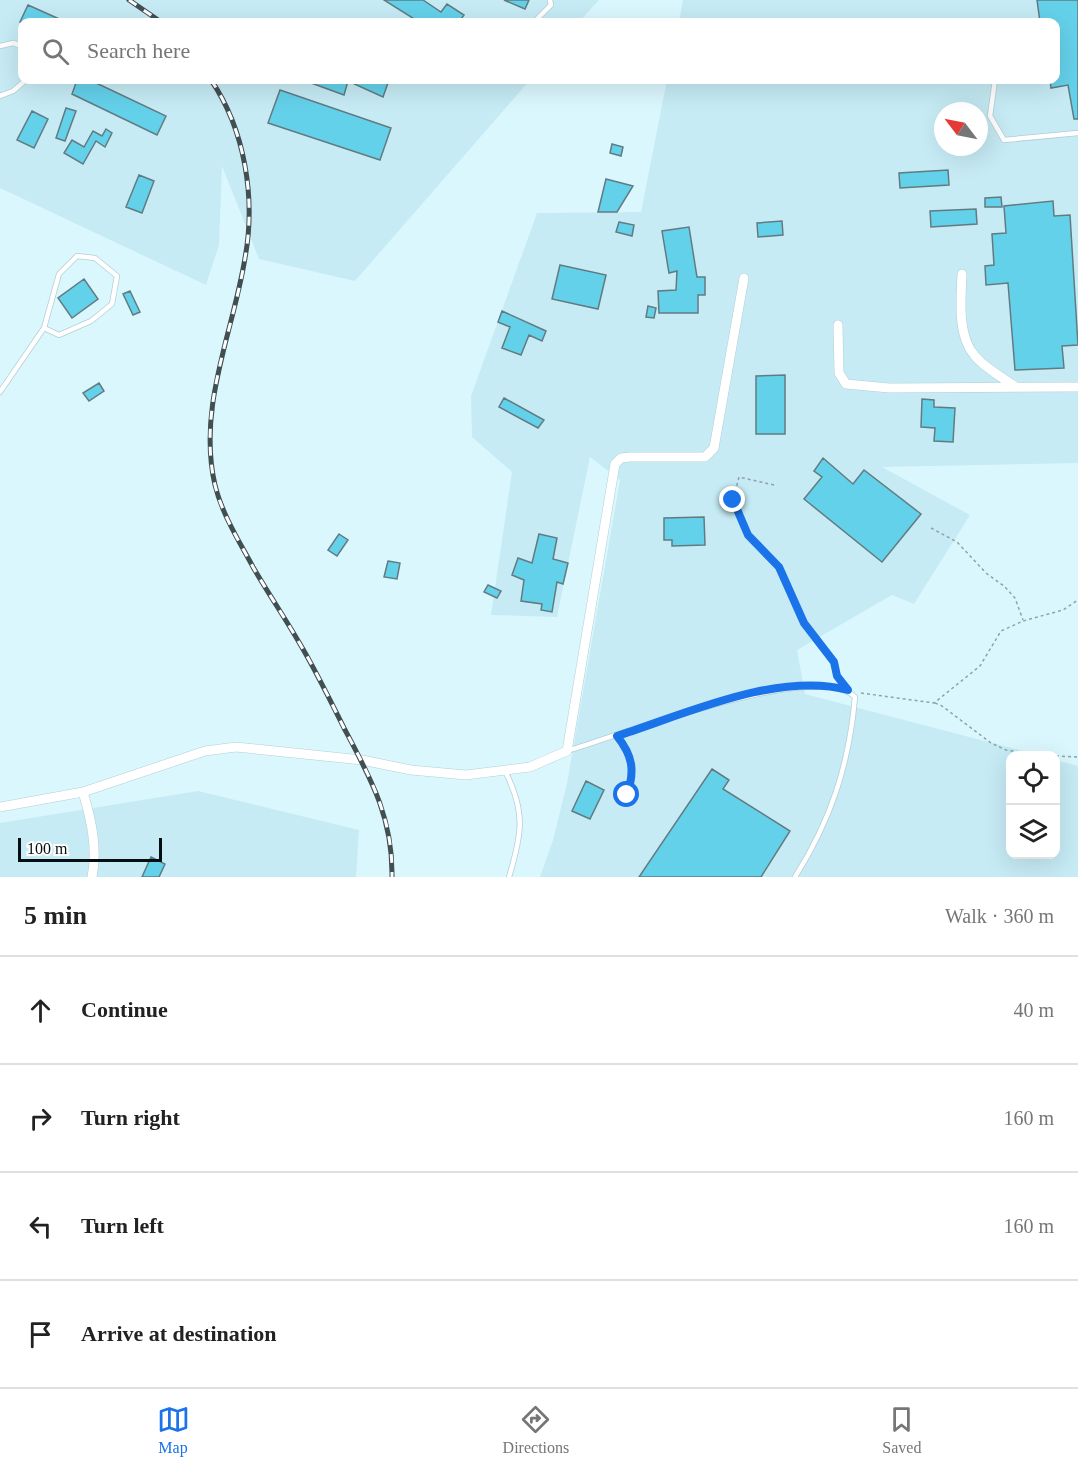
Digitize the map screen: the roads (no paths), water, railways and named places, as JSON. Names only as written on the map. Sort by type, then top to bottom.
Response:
[{"type":"street","points":[[962,274],[961,302],[967,344],[975,357],[1016,387]]},
{"type":"street","points":[[0,807],[83,792],[205,751],[236,747],[362,760],[411,770],[466,775],[530,767],[567,751],[615,464],[621,458],[630,457],[705,457],[710,454],[714,448],[744,278]]},
{"type":"street","points":[[838,325],[839,374],[846,384],[889,388],[1078,387]]},
{"type":"street","points":[[83,792],[95,850],[92,877]]},
{"type":"lane","points":[[538,18],[551,6],[550,0]]},
{"type":"lane","points":[[0,46],[13,43],[18,45]]},
{"type":"lane","points":[[0,96],[13,92],[22,84]]},
{"type":"lane","points":[[994,84],[990,116],[1004,140],[1078,133]]},
{"type":"lane","points":[[0,392],[44,328],[59,274],[76,256],[95,258],[117,276],[112,304],[91,321],[58,335],[44,328]]},
{"type":"lane","points":[[567,751],[737,698],[786,687],[835,687],[848,690],[855,697],[843,775],[812,850],[795,877]]},
{"type":"lane","points":[[505,771],[516,793],[522,824],[509,877]]},
{"type":"railway","points":[[129,0],[155,18]]},
{"type":"railway","points":[[213,84],[223,100],[240,142],[248,188],[249,212],[240,286],[213,399],[210,427],[215,485],[226,517],[312,665],[363,764],[378,800],[389,836],[392,877]]}]
